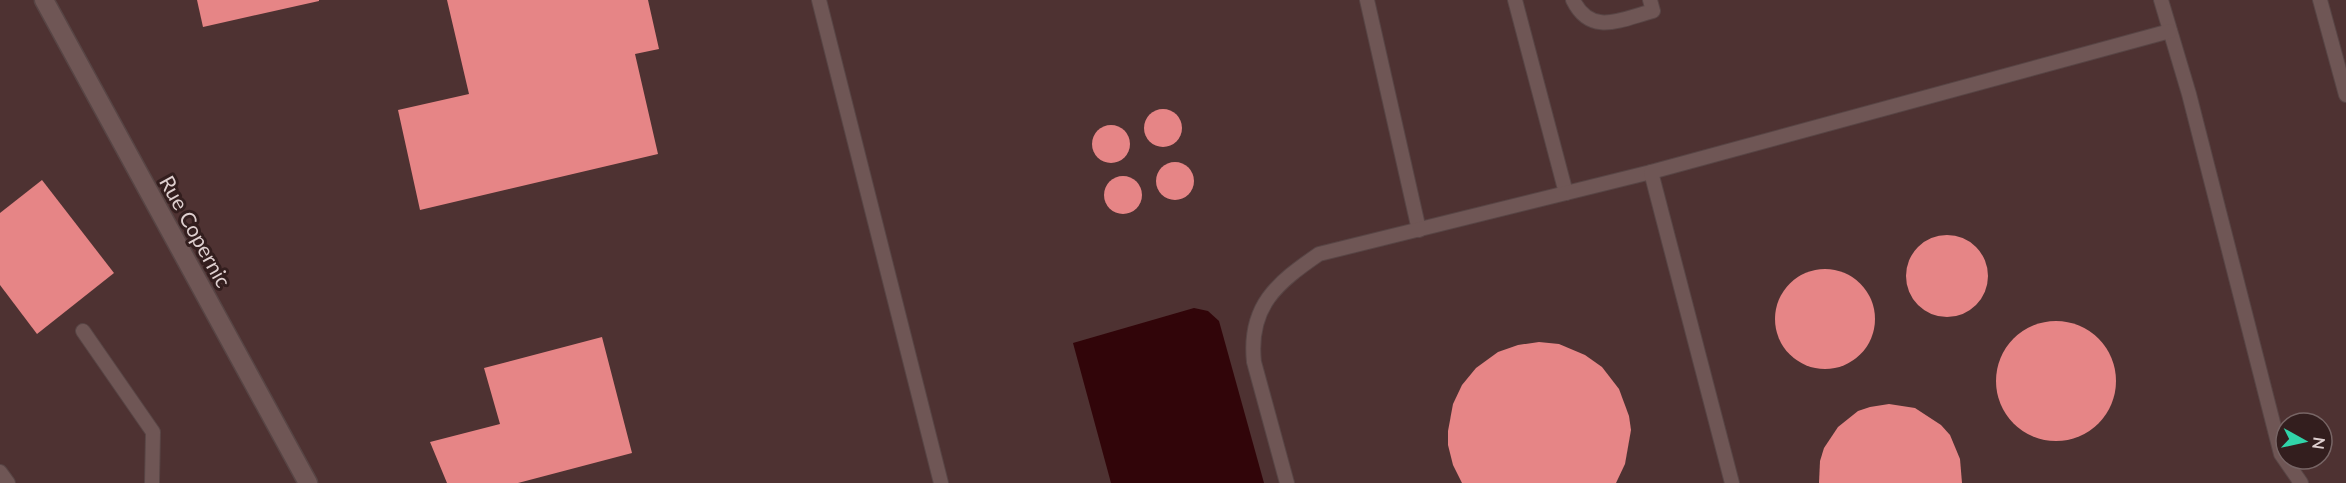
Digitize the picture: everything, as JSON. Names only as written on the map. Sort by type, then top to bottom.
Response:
[{"type":"street","name":"Rue Copernic","points":[[44,0],[308,483]]},
{"type":"lane","points":[[819,0],[941,483]]},
{"type":"lane","points":[[1367,0],[1419,230]]},
{"type":"lane","points":[[1515,0],[1566,193]]},
{"type":"lane","points":[[1573,0],[1587,19],[1600,24],[1653,11],[1650,0]]},
{"type":"lane","points":[[2161,0],[2189,94],[2281,454],[2301,483]]},
{"type":"lane","points":[[2320,0],[2346,95]]},
{"type":"lane","points":[[1287,483],[1254,362],[1252,344],[1256,322],[1267,298],[1288,276],[1319,254],[1651,172],[2170,31]]},
{"type":"lane","points":[[1651,172],[1732,483]]},
{"type":"lane","points":[[83,331],[153,432],[152,483]]},
{"type":"lane","points":[[0,472],[8,483]]},
{"type":"shaded area","points":[[0,0],[2346,0],[2346,483],[0,483]]},
{"type":"shaded area","points":[[1194,308],[1208,311],[1219,321],[1264,483],[1111,483],[1073,343]]},
{"type":"building","points":[[197,0],[319,0],[319,1],[203,27]]},
{"type":"building","points":[[447,0],[648,0],[659,49],[635,54],[658,154],[420,210],[398,110],[469,94]]},
{"type":"building","points":[[1163,109],[1177,114],[1182,128],[1177,142],[1163,147],[1149,142],[1144,128],[1149,114]]},
{"type":"building","points":[[1111,125],[1125,130],[1130,144],[1125,158],[1111,163],[1097,158],[1092,144],[1097,130]]},
{"type":"building","points":[[1175,162],[1189,167],[1194,181],[1189,195],[1175,200],[1161,195],[1156,181],[1161,167]]},
{"type":"building","points":[[1123,176],[1137,181],[1142,195],[1137,209],[1123,214],[1109,209],[1104,195],[1109,181]]},
{"type":"building","points":[[42,180],[114,273],[37,334],[0,285],[0,213]]},
{"type":"building","points":[[1947,235],[1963,238],[1976,247],[1985,260],[1988,276],[1985,292],[1976,305],[1963,314],[1947,317],[1931,314],[1918,305],[1909,292],[1906,276],[1909,260],[1918,247],[1931,238]]},
{"type":"building","points":[[1825,269],[1844,273],[1861,283],[1871,300],[1875,319],[1871,338],[1861,355],[1844,365],[1825,369],[1806,365],[1789,355],[1779,338],[1775,319],[1779,300],[1789,283],[1806,273]]},
{"type":"building","points":[[2056,321],[2079,326],[2098,339],[2111,358],[2116,381],[2111,404],[2098,423],[2079,436],[2056,441],[2033,436],[2014,423],[2001,404],[1996,381],[2001,358],[2014,339],[2033,326]]},
{"type":"building","points":[[602,337],[632,453],[518,483],[447,483],[430,442],[500,424],[484,368]]},
{"type":"building","points":[[1539,342],[1559,344],[1585,355],[1602,367],[1619,389],[1629,416],[1631,430],[1625,464],[1616,483],[1462,483],[1453,465],[1448,445],[1448,431],[1453,404],[1462,385],[1476,368],[1498,352],[1518,345]]},
{"type":"building","points":[[1889,404],[1915,408],[1941,425],[1950,435],[1960,459],[1962,483],[1819,483],[1820,461],[1824,448],[1838,427],[1858,411]]}]
